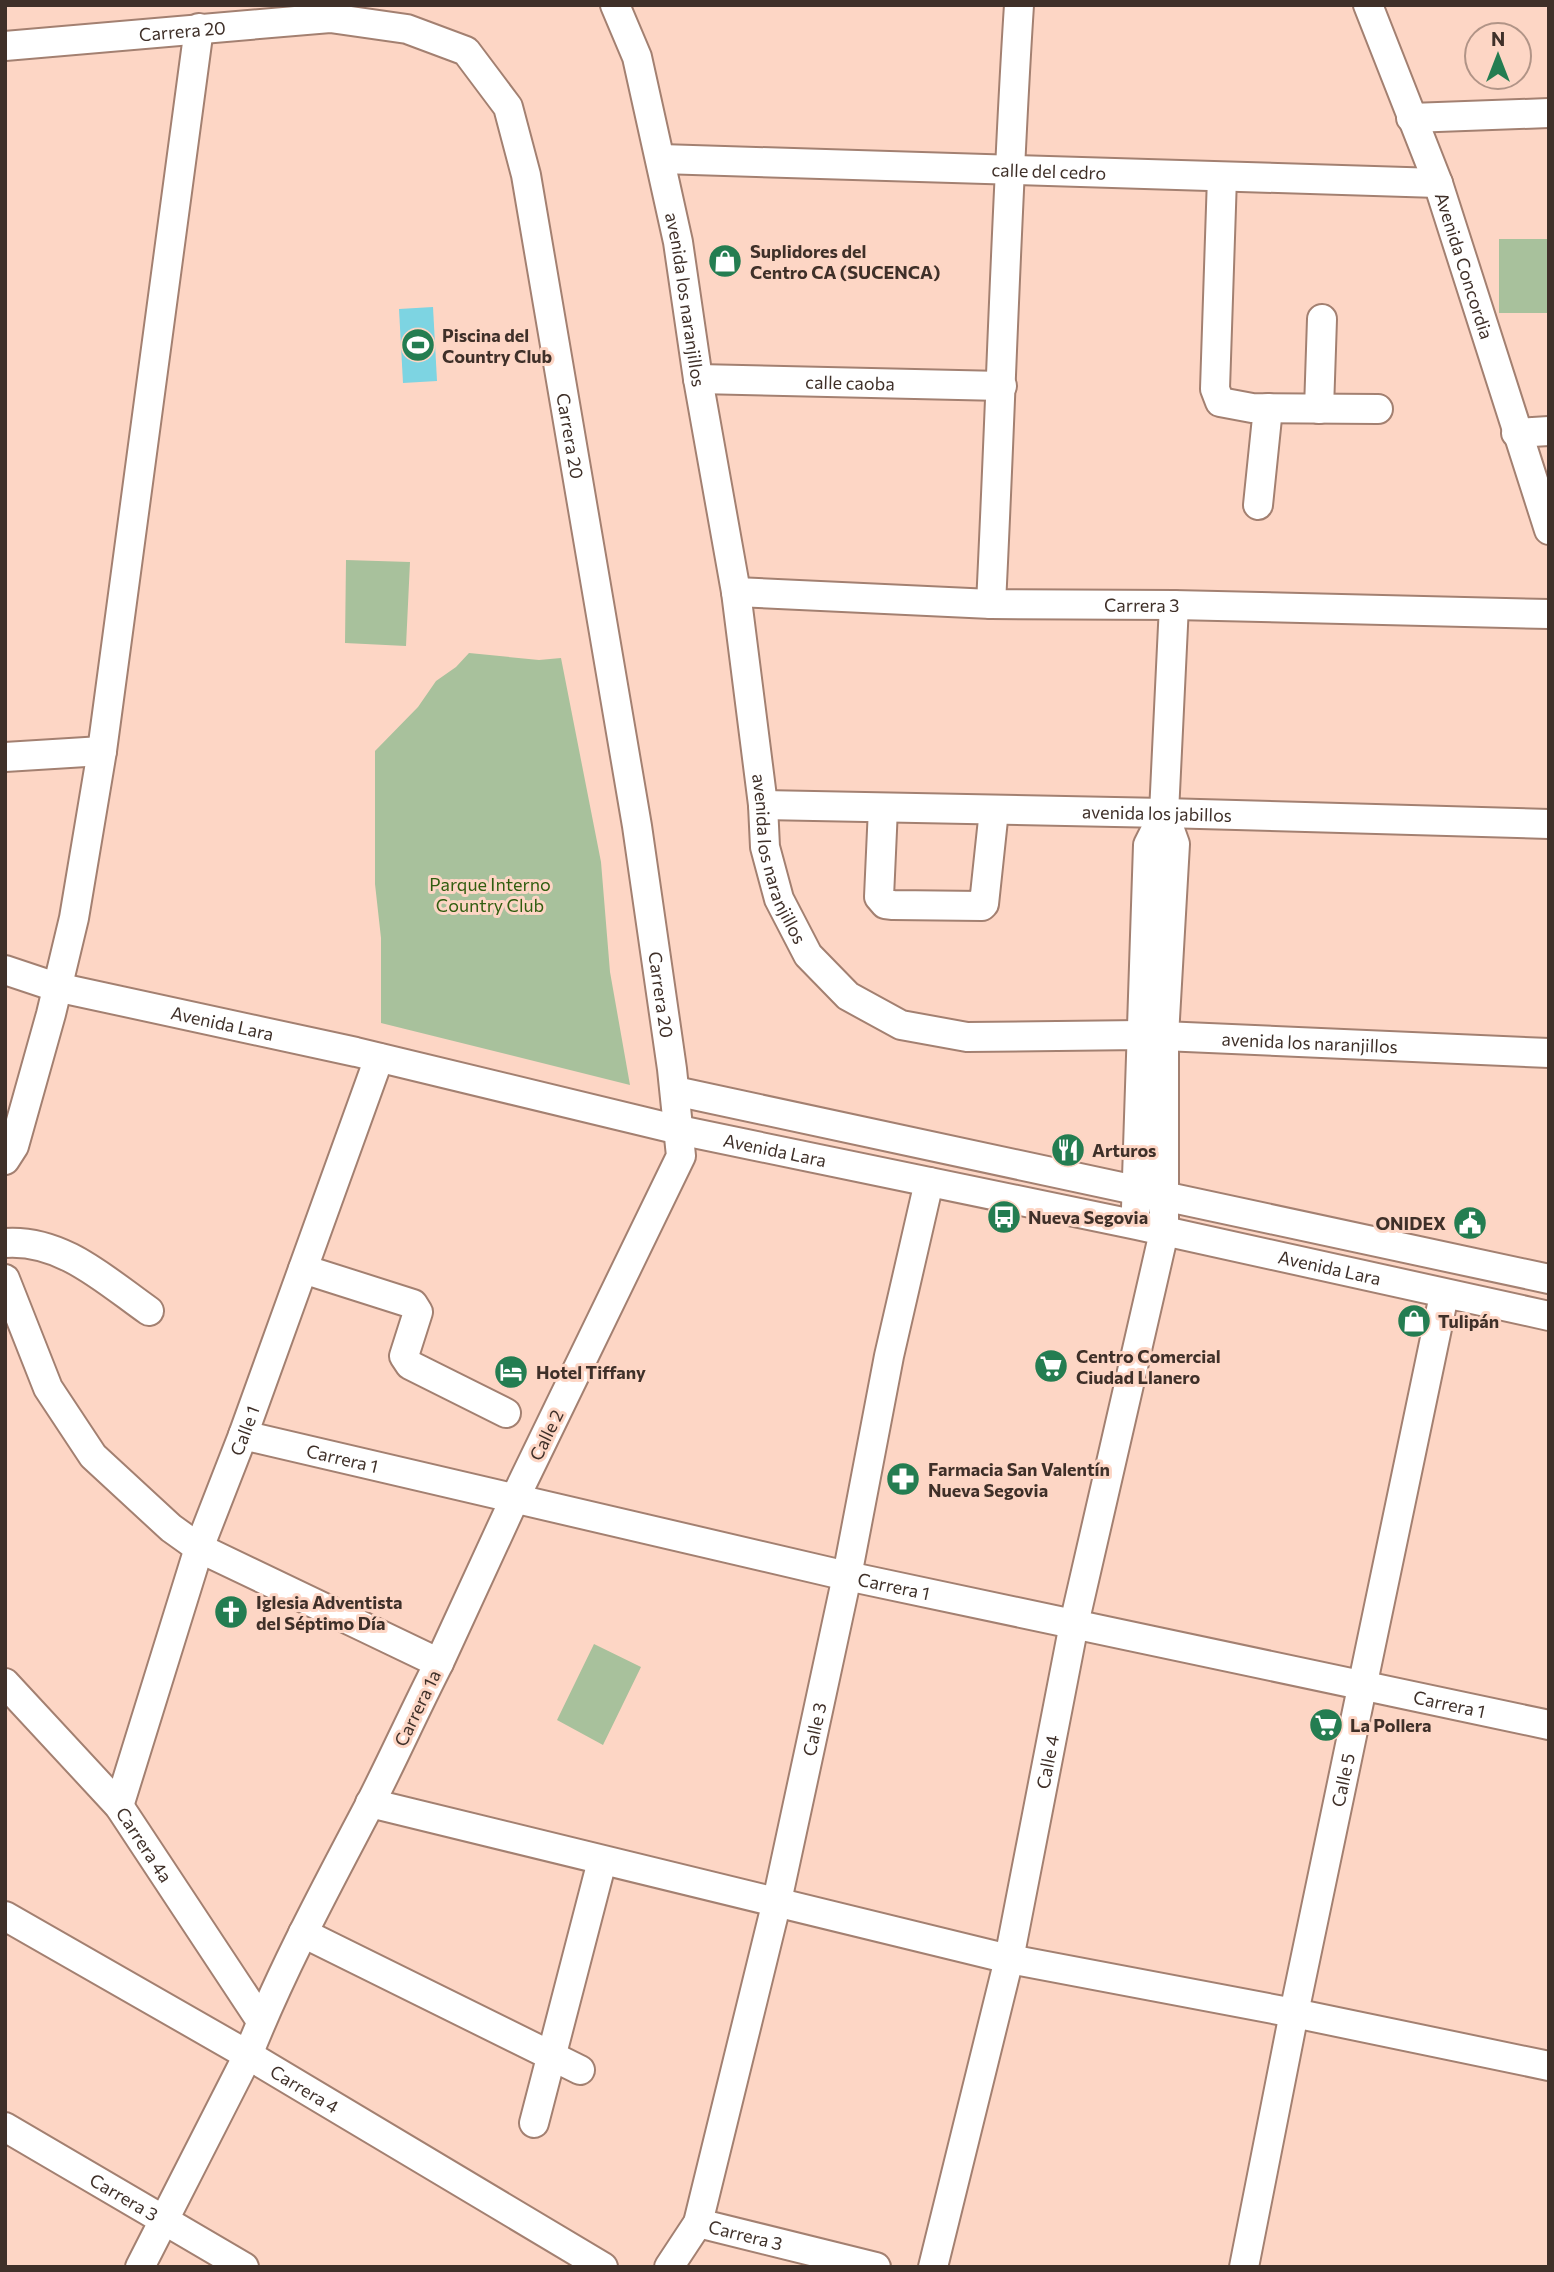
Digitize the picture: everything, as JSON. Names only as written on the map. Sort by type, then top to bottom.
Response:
[{"type":"street","name":"avenida los naranjillos","points":[[615,5],[637,57],[678,242],[698,379],[736,592],[764,806],[765,847],[779,899],[808,956],[848,996],[901,1025],[967,1037],[1152,1035],[1549,1053]]},
{"type":"street","points":[[991,604],[1002,386],[1008,170],[1019,5]]},
{"type":"street","name":"Avenida Concordia","points":[[1368,5],[1438,183],[1549,530]]},
{"type":"street","name":"Carrera 20","points":[[5,46],[330,18],[407,29],[466,51],[508,107],[526,175],[625,758],[679,1130]]},
{"type":"street","points":[[5,1160],[14,1146],[51,1014],[74,918],[102,751],[200,28]]},
{"type":"street","points":[[1411,118],[1549,113]]},
{"type":"street","name":"calle del cedro","points":[[661,159],[1438,183]]},
{"type":"street","points":[[1222,177],[1214,388],[1220,402],[1234,406],[1268,408],[1378,409]]},
{"type":"street","points":[[1319,409],[1322,319]]},
{"type":"street","name":"calle caoba","points":[[698,379],[1002,386]]},
{"type":"street","points":[[1258,505],[1268,408]]},
{"type":"street","points":[[1516,433],[1549,431]]},
{"type":"street","name":"Carrera 3","points":[[736,592],[991,604],[1174,605],[1549,614]]},
{"type":"street","points":[[1137,1225],[1135,1191],[1152,1035],[1148,845],[1164,813],[1174,605]]},
{"type":"street","points":[[5,757],[102,751]]},
{"type":"street","name":"avenida los jabillos","points":[[764,806],[1164,813],[1549,824]]},
{"type":"street","points":[[883,808],[879,897],[884,904],[893,905],[982,906],[994,810]]},
{"type":"street","name":"Avenida Lara","points":[[5,970],[56,987],[379,1058],[679,1130],[1137,1225],[1162,1244],[1549,1316]]},
{"type":"street","name":"Calle 4","points":[[933,2267],[1009,1959],[1074,1624],[1162,1244],[1164,1197],[1152,1035]]},
{"type":"street","name":"Calle 1","points":[[119,1806],[199,1548],[243,1435],[379,1058]]},
{"type":"street","name":"Avenida Lara","points":[[675,1091],[1549,1279]]},
{"type":"street","name":"Calle 2","points":[[439,1662],[515,1498],[681,1156],[679,1130]]},
{"type":"street","name":"Calle 3","points":[[669,2267],[698,2223],[777,1901],[847,1576],[887,1367],[929,1182]]},
{"type":"street","points":[[5,1243],[43,1246],[71,1257],[149,1311]]},
{"type":"street","points":[[303,1269],[413,1304],[418,1312],[404,1356],[410,1364],[506,1413]]},
{"type":"street","name":"Carrera 1a","points":[[5,1279],[48,1388],[93,1456],[171,1528],[199,1548],[439,1662],[303,1933],[248,2054],[139,2267]]},
{"type":"street","name":"Calle 5","points":[[1244,2267],[1294,2013],[1444,1295]]},
{"type":"street","name":"Carrera 1","points":[[243,1435],[847,1576],[1549,1725]]},
{"type":"street","name":"Carrera 4a","points":[[5,1683],[119,1806],[261,2021]]},
{"type":"street","points":[[370,1803],[1009,1959],[1294,2013],[1549,2066]]},
{"type":"street","points":[[534,2123],[602,1861]]},
{"type":"street","name":"Carrera 4","points":[[5,1916],[248,2054],[603,2267]]},
{"type":"street","points":[[303,1933],[580,2070]]},
{"type":"street","name":"Carrera 3","points":[[5,2127],[244,2267]]},
{"type":"street","name":"Carrera 3","points":[[698,2223],[876,2267]]},
{"type":"green space","points":[[1499,239],[1549,239],[1549,313],[1499,313]]},
{"type":"green space","points":[[346,560],[410,562],[406,646],[345,643]]},
{"type":"green space","name":"Parque Interno Country Club","points":[[469,653],[539,660],[561,658],[601,862],[610,972],[630,1085],[381,1023],[381,938],[375,884],[375,751],[418,707],[436,681],[456,667]]},
{"type":"green space","points":[[594,1644],[641,1667],[603,1745],[557,1720]]},
{"type":"water","name":"Piscina del Country Club","points":[[433,307],[437,381],[403,383],[399,309]]},
{"type":"place","name":"Suplidores del Centro CA (SUCENCA)","points":[[725,261]]},
{"type":"place","name":"Piscina del Country Club","points":[[418,345]]},
{"type":"place","name":"Arturos","points":[[1068,1150]]},
{"type":"place","name":"Nueva Segovia","points":[[1004,1217]]},
{"type":"place","name":"ONIDEX","points":[[1470,1223]]},
{"type":"place","name":"Tulipán","points":[[1414,1321]]},
{"type":"place","name":"Centro Comercial Ciudad Llanero","points":[[1051,1366]]},
{"type":"place","name":"Hotel Tiffany","points":[[511,1372]]},
{"type":"place","name":"Farmacia San Valentín Nueva Segovia","points":[[903,1479]]},
{"type":"place","name":"Iglesia Adventista del Séptimo Día","points":[[231,1612]]},
{"type":"place","name":"La Pollera","points":[[1326,1725]]}]
